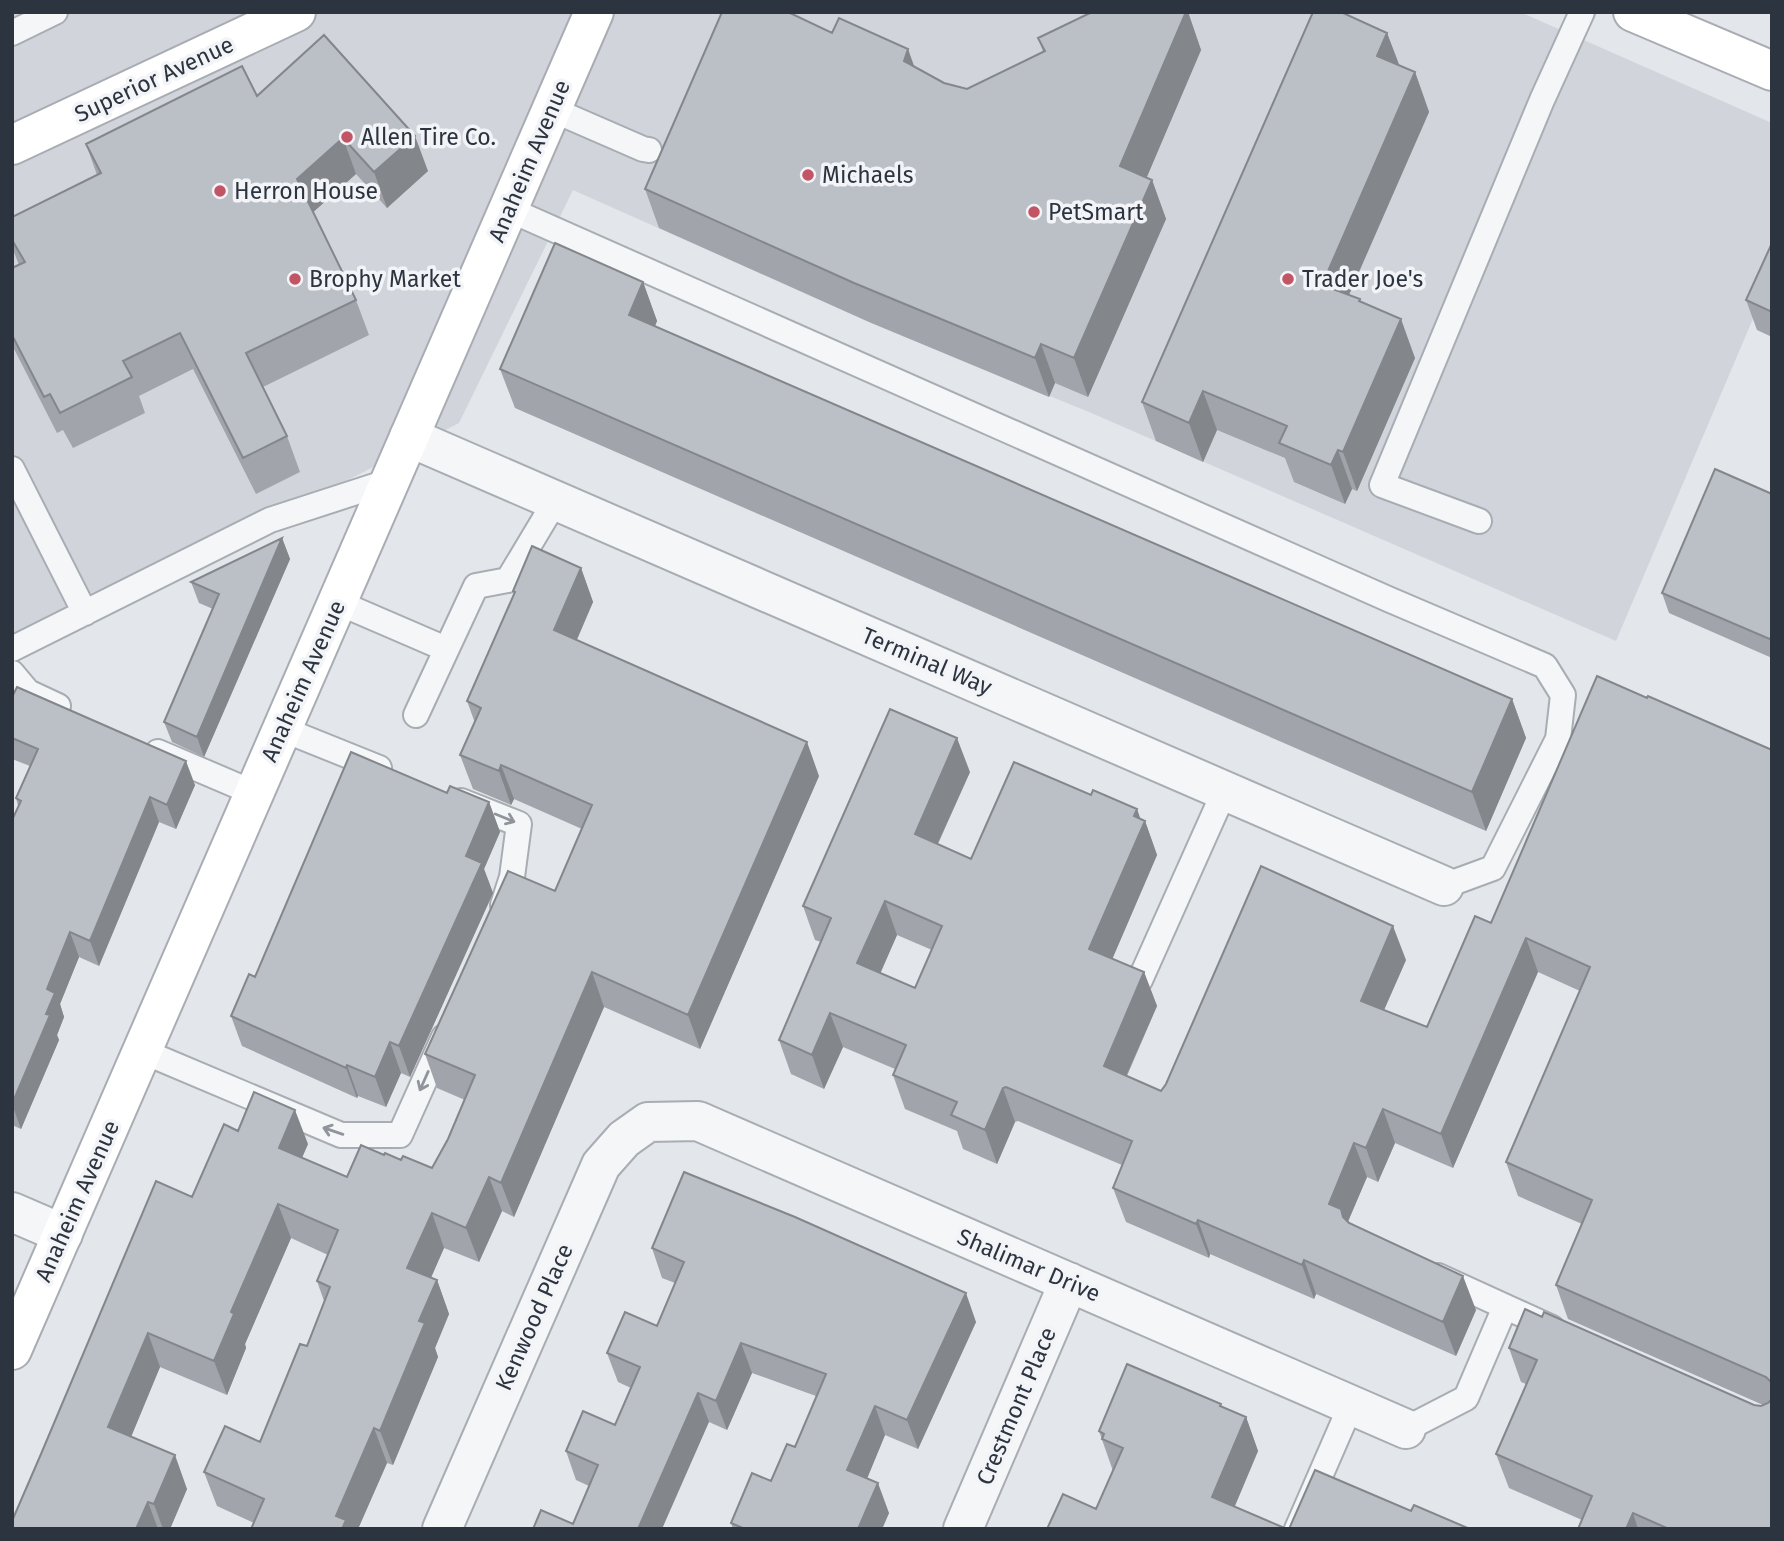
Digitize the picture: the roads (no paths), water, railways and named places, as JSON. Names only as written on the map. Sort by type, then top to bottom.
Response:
[{"type":"street","name":"Anaheim Avenue","points":[[12,1350],[594,12]]},
{"type":"street","points":[[1633,12],[1772,71]]},
{"type":"street","name":"Superior Avenue","points":[[12,145],[282,15]]},
{"type":"street","name":"Terminal Way","points":[[409,437],[1444,886]]},
{"type":"street","name":"Shalimar Drive","points":[[648,1122],[698,1121],[1406,1429]]},
{"type":"street","name":"Kenwood Place","points":[[442,1529],[601,1164],[624,1139],[648,1122]]},
{"type":"street","points":[[12,1212],[63,1234]]},
{"type":"street","name":"Crestmont Place","points":[[963,1529],[1069,1282]]},
{"type":"lane","points":[[12,33],[55,12]]},
{"type":"lane","points":[[1479,521],[1382,485],[1542,100],[1582,12]]},
{"type":"lane","points":[[551,109],[649,150]]},
{"type":"lane","points":[[508,209],[1545,666],[1563,695],[1558,739],[1493,868],[1444,886]]},
{"type":"lane","points":[[12,470],[85,613]]},
{"type":"lane","points":[[12,649],[271,520],[390,481]]},
{"type":"lane","points":[[416,715],[475,586],[508,580],[556,500]]},
{"type":"lane","points":[[337,602],[446,649]]},
{"type":"lane","points":[[12,673],[28,692],[80,717]]},
{"type":"lane","points":[[282,729],[395,775]]},
{"type":"lane","points":[[138,743],[254,793]]},
{"type":"lane","points":[[1140,980],[1225,790]]},
{"type":"lane","points":[[445,794],[519,824],[516,860],[509,894],[491,932]]},
{"type":"lane","points":[[142,1051],[341,1135],[400,1135],[452,1020]]},
{"type":"lane","points":[[1418,1266],[1568,1335]]},
{"type":"lane","points":[[1406,1429],[1466,1398],[1505,1307]]},
{"type":"lane","points":[[1297,1529],[1351,1405]]},
{"type":"place","name":"Allen Tire Co.","points":[[347,137]]},
{"type":"place","name":"Michaels","points":[[808,175]]},
{"type":"place","name":"Herron House","points":[[220,191]]},
{"type":"place","name":"PetSmart","points":[[1034,212]]},
{"type":"place","name":"Brophy Market","points":[[295,279]]},
{"type":"place","name":"Trader Joe's","points":[[1288,279]]}]
